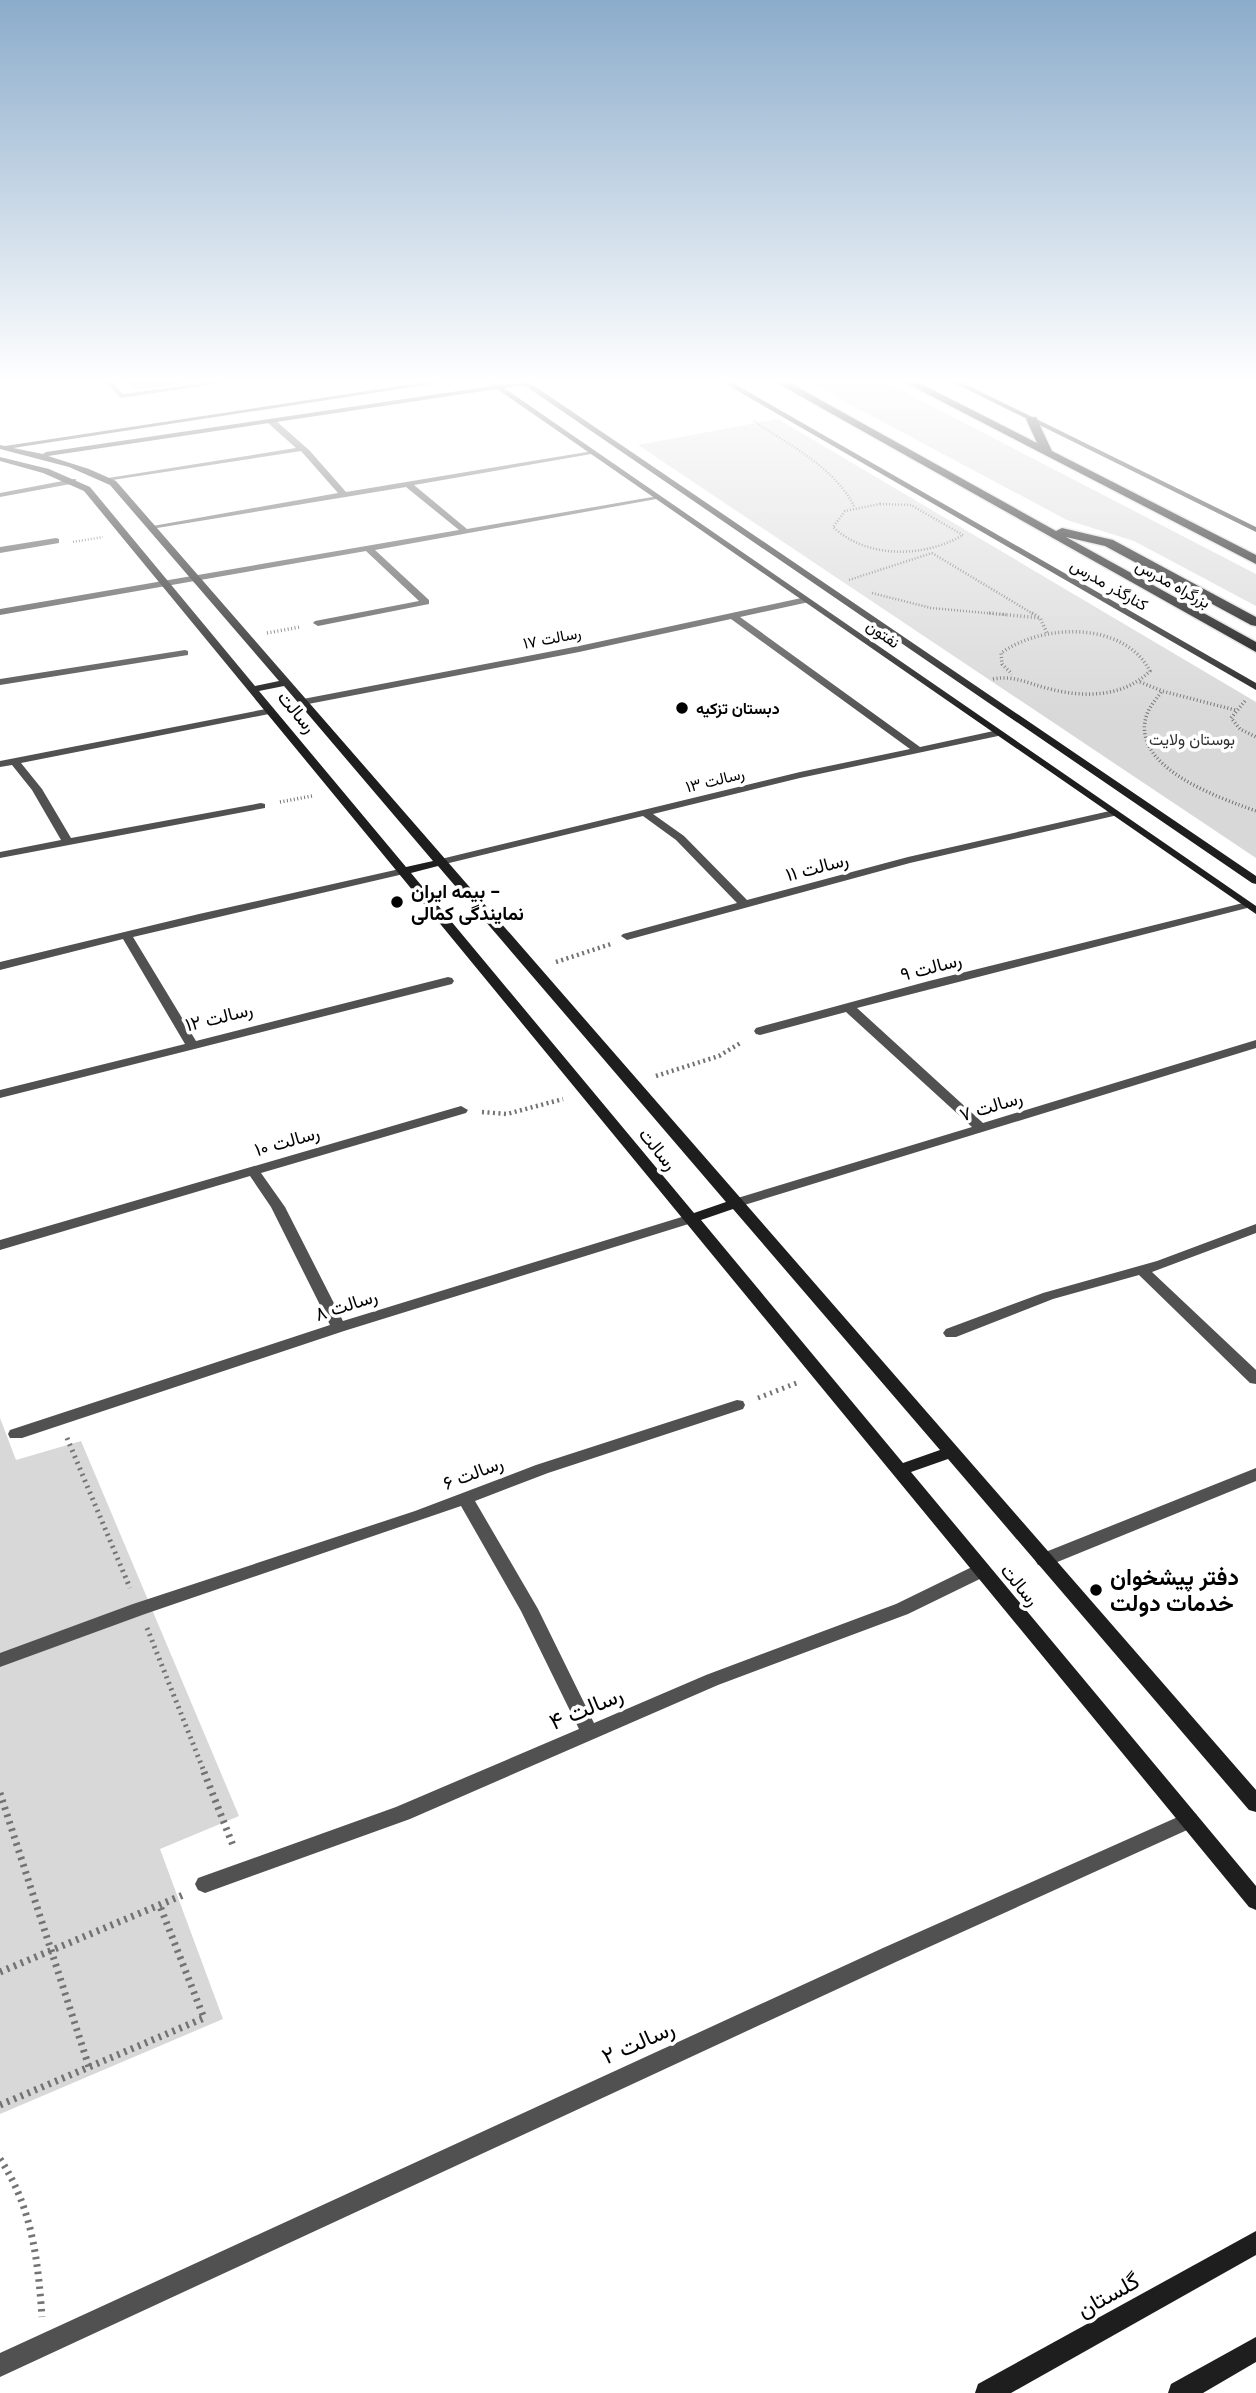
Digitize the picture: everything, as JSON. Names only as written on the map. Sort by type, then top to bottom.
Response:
[{"type":"highway","name":"بزرگراه مدرس","points":[[982,495],[1256,648]]},
{"type":"highway","points":[[1129,495],[1256,559]]},
{"type":"highway","points":[[1040,527],[1109,543],[1256,622]]},
{"type":"street","name":"رسالت","points":[[92,495],[1256,1900]]},
{"type":"street","name":"رسالت","points":[[121,495],[1044,1559],[1252,1793]]},
{"type":"street","points":[[151,527],[339,495]]},
{"type":"street","points":[[421,495],[466,532]]},
{"type":"street","name":"نفتون","points":[[653,495],[1251,908]]},
{"type":"street","name":"نفتون","points":[[688,495],[1256,881]]},
{"type":"street","name":"کنارگذر مدرس","points":[[922,495],[1256,687]]},
{"type":"street","points":[[1185,495],[1256,530]]},
{"type":"street","points":[[0,612],[658,498]]},
{"type":"street","points":[[0,550],[55,541]]},
{"type":"street","points":[[318,623],[426,602],[368,548]]},
{"type":"street","name":"رسالت ۱۷","points":[[303,702],[806,600]]},
{"type":"street","points":[[733,616],[918,750]]},
{"type":"street","points":[[0,682],[185,653]]},
{"type":"street","points":[[904,668],[932,661]]},
{"type":"street","points":[[253,689],[286,683]]},
{"type":"street","points":[[0,764],[271,711]]},
{"type":"street","name":"رسالت ۱۳","points":[[441,862],[998,733]]},
{"type":"street","points":[[15,761],[37,789],[67,841]]},
{"type":"street","points":[[0,855],[261,806]]},
{"type":"street","points":[[645,813],[680,838],[745,904]]},
{"type":"street","name":"رسالت ۱۱","points":[[627,936],[908,860],[1114,813]]},
{"type":"street","points":[[0,966],[441,862]]},
{"type":"street","name":"رسالت ۹","points":[[760,1031],[1251,908]]},
{"type":"street","points":[[126,935],[191,1043]]},
{"type":"street","name":"رسالت ۱۲","points":[[0,1094],[191,1043],[448,981]]},
{"type":"street","points":[[848,1007],[982,1129]]},
{"type":"street","name":"رسالت ۷","points":[[736,1203],[1256,1044]]},
{"type":"street","name":"رسالت ۱۰","points":[[0,1245],[461,1110]]},
{"type":"street","points":[[253,1171],[278,1207],[339,1327]]},
{"type":"street","points":[[690,1219],[736,1203]]},
{"type":"street","name":"رسالت ۸","points":[[16,1434],[339,1327],[690,1219]]},
{"type":"street","points":[[951,1333],[1048,1296],[1142,1270],[1256,1228]]},
{"type":"street","points":[[1142,1270],[1256,1379]]},
{"type":"street","name":"رسالت ۶","points":[[0,1660],[542,1469],[737,1405]]},
{"type":"street","points":[[899,1469],[951,1452]]},
{"type":"street","points":[[1044,1559],[1256,1474]]},
{"type":"street","points":[[465,1498],[523,1598],[590,1733]]},
{"type":"street","name":"رسالت ۴","points":[[205,1884],[403,1813],[712,1680],[902,1609],[982,1570]]},
{"type":"street","name":"رسالت ۲","points":[[0,2365],[750,2020],[929,1934],[1189,1820]]},
{"type":"street","name":"گلستان","points":[[987,2393],[1256,2242]]},
{"type":"street","points":[[1180,2393],[1256,2349]]},
{"type":"path","points":[[848,495],[855,508]]},
{"type":"path","points":[[880,504],[911,505],[963,535],[954,542],[926,550],[871,548],[839,535],[832,527],[835,519],[855,508],[880,504]]},
{"type":"path","points":[[55,541],[68,543],[124,534]]},
{"type":"path","points":[[926,550],[1040,618],[1046,633]]},
{"type":"path","points":[[853,587],[840,583],[932,554]]},
{"type":"path","points":[[866,591],[931,608],[1040,618]]},
{"type":"path","points":[[246,637],[318,623]]},
{"type":"path","points":[[1046,633],[1096,635],[1137,650],[1148,660],[1150,671],[1139,682],[1105,692],[1053,690],[1020,679],[1002,664],[1001,653],[1009,644],[1046,633]]},
{"type":"path","points":[[1139,682],[1162,691],[1235,710]]},
{"type":"path","points":[[1162,691],[1145,711],[1142,728],[1146,746],[1166,767],[1187,782],[1218,798],[1256,811]]},
{"type":"path","points":[[1256,698],[1243,702],[1231,718],[1240,729],[1256,737]]},
{"type":"path","points":[[261,806],[337,791]]},
{"type":"path","points":[[533,968],[596,951],[627,936]]},
{"type":"path","points":[[633,1084],[719,1056],[760,1031]]},
{"type":"path","points":[[461,1110],[507,1114],[587,1092]]},
{"type":"path","points":[[737,1405],[821,1374]]},
{"type":"path","points":[[60,1419],[243,1871]]},
{"type":"path","points":[[0,1793],[89,2067]]},
{"type":"path","points":[[0,1972],[160,1906],[205,1884]]},
{"type":"path","points":[[0,2105],[204,2018],[160,1906]]},
{"type":"path","points":[[0,2159],[16,2180],[36,2244],[44,2345]]},
{"type":"green space","name":"بوستان ولایت","points":[[712,495],[906,495],[1256,702],[1256,858]]},
{"type":"green space","points":[[1019,495],[1103,495],[1256,574],[1256,606],[1134,541],[1067,520]]},
{"type":"green space","points":[[0,1418],[16,1460],[81,1441],[239,1816],[160,1849],[223,2019],[0,2114]]},
{"type":"place","name":"دبستان تزکیه","points":[[682,708]]},
{"type":"place","name":"بیمه ایران - نمایندگى کمالى","points":[[397,902]]},
{"type":"place","name":"دفتر پیشخوان خدمات دولت","points":[[1096,1590]]}]
